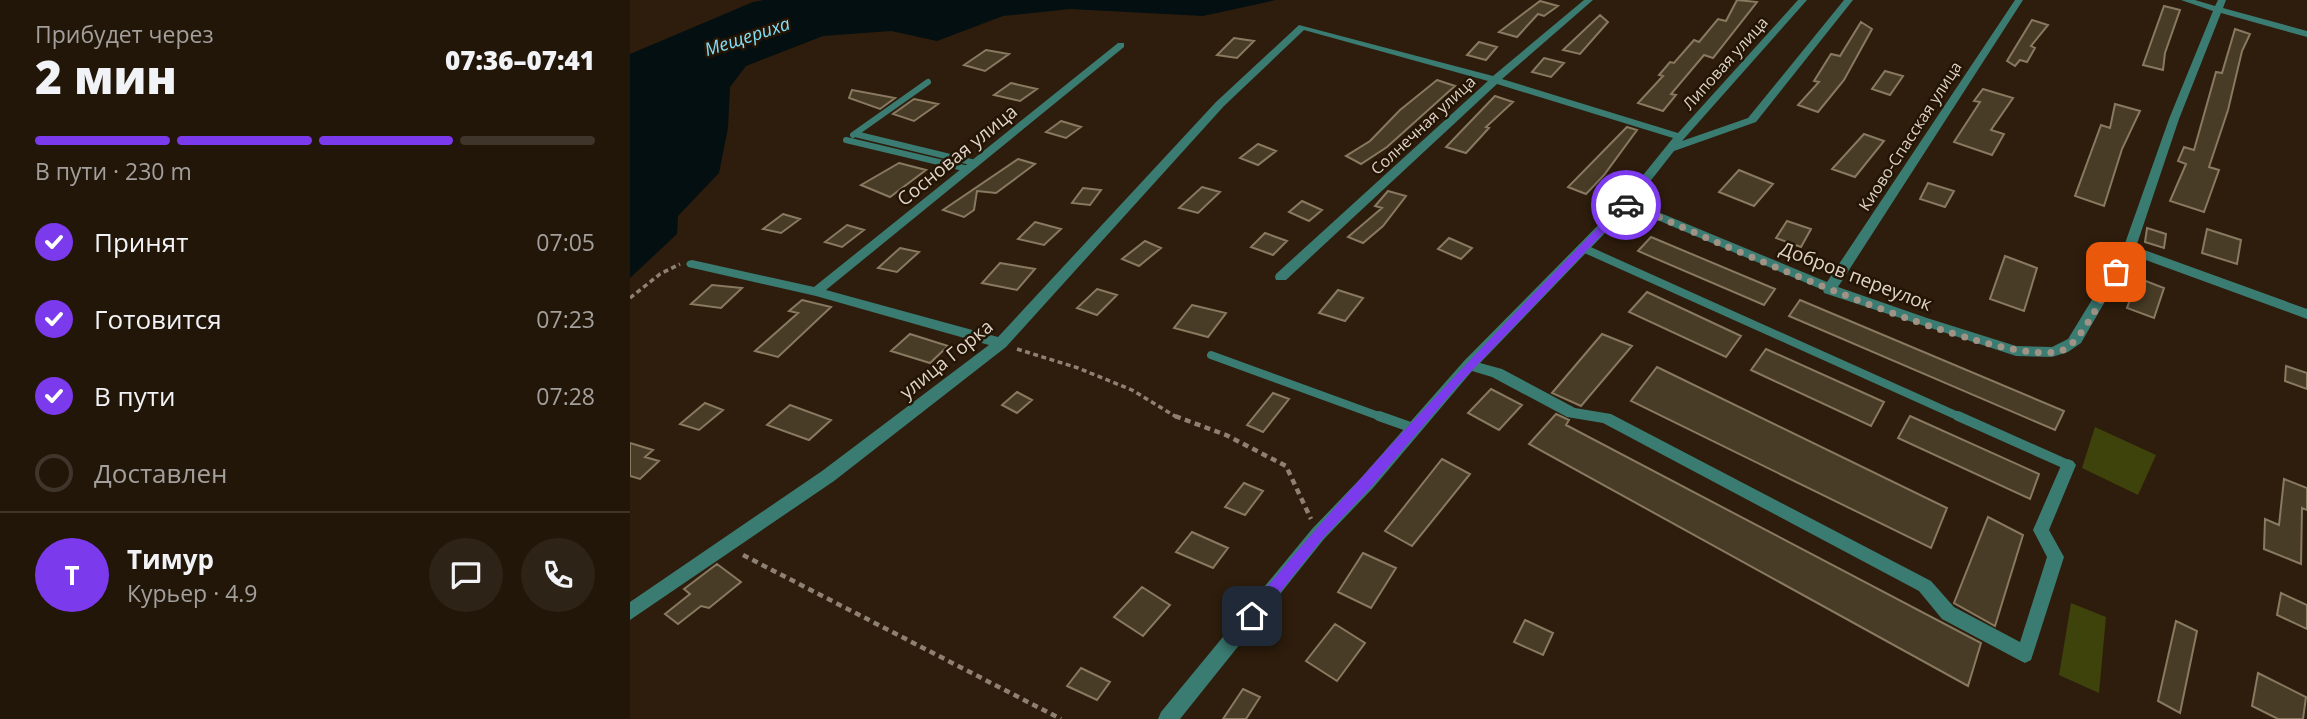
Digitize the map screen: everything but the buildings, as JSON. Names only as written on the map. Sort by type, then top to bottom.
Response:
[{"type":"street","name":"Солнечная улица","points":[[1281,278],[1495,80],[1589,0]]},
{"type":"street","name":"Липовая улица","points":[[1168,719],[1318,534],[1367,484],[1469,365],[1627,203],[1802,0]]},
{"type":"street","points":[[1495,80],[1677,142],[1752,120],[1849,0]]},
{"type":"street","name":"Киово-Спасская улица","points":[[1829,290],[2019,0]]},
{"type":"street","points":[[2185,0],[2219,4],[2307,34]]},
{"type":"street","points":[[2219,4],[2174,119],[2129,249],[2307,314]]},
{"type":"street","name":"улица Горка","points":[[630,612],[828,476],[1001,343],[1220,104],[1302,27],[1495,80]]},
{"type":"street","name":"Сосновая улица","points":[[816,292],[1121,45]]},
{"type":"street","name":"Добров переулок","points":[[1627,203],[1829,290],[2006,347],[2046,354],[2064,349],[2076,340],[2129,249]]},
{"type":"street","points":[[692,264],[816,292],[1001,343]]},
{"type":"street","points":[[1469,365],[1497,373],[1572,413],[1606,418],[1925,586],[1948,613],[2025,654],[2056,557],[2041,530],[2068,465]]},
{"type":"lane","points":[[928,82],[846,140],[971,166]]},
{"type":"lane","points":[[1583,248],[2068,465]]},
{"type":"lane","points":[[1211,355],[1413,428]]},
{"type":"path","points":[[630,298],[660,274],[679,264],[692,264]]},
{"type":"path","points":[[1001,343],[1078,368],[1132,390],[1184,421],[1227,435],[1286,467],[1318,534]]},
{"type":"path","points":[[726,546],[1061,719]]},
{"type":"green space","points":[[2095,427],[2156,455],[2138,495],[2082,468]]},
{"type":"green space","points":[[2071,603],[2106,617],[2099,693],[2059,675]]},
{"type":"water","name":"Мещериха","points":[[1276,0],[1203,16],[1070,9],[1003,16],[937,41],[891,31],[823,36],[746,66],[730,87],[728,128],[719,173],[678,216],[677,234],[630,278],[630,54],[753,2]]},
{"type":"way so far","points":[[1626,205],[1627,203],[1829,290],[1946,330],[2006,347],[2046,354],[2064,349],[2076,340],[2116,272]]},
{"type":"route","points":[[1252,616],[1318,534],[1367,484],[1455,381],[1626,205]]}]
